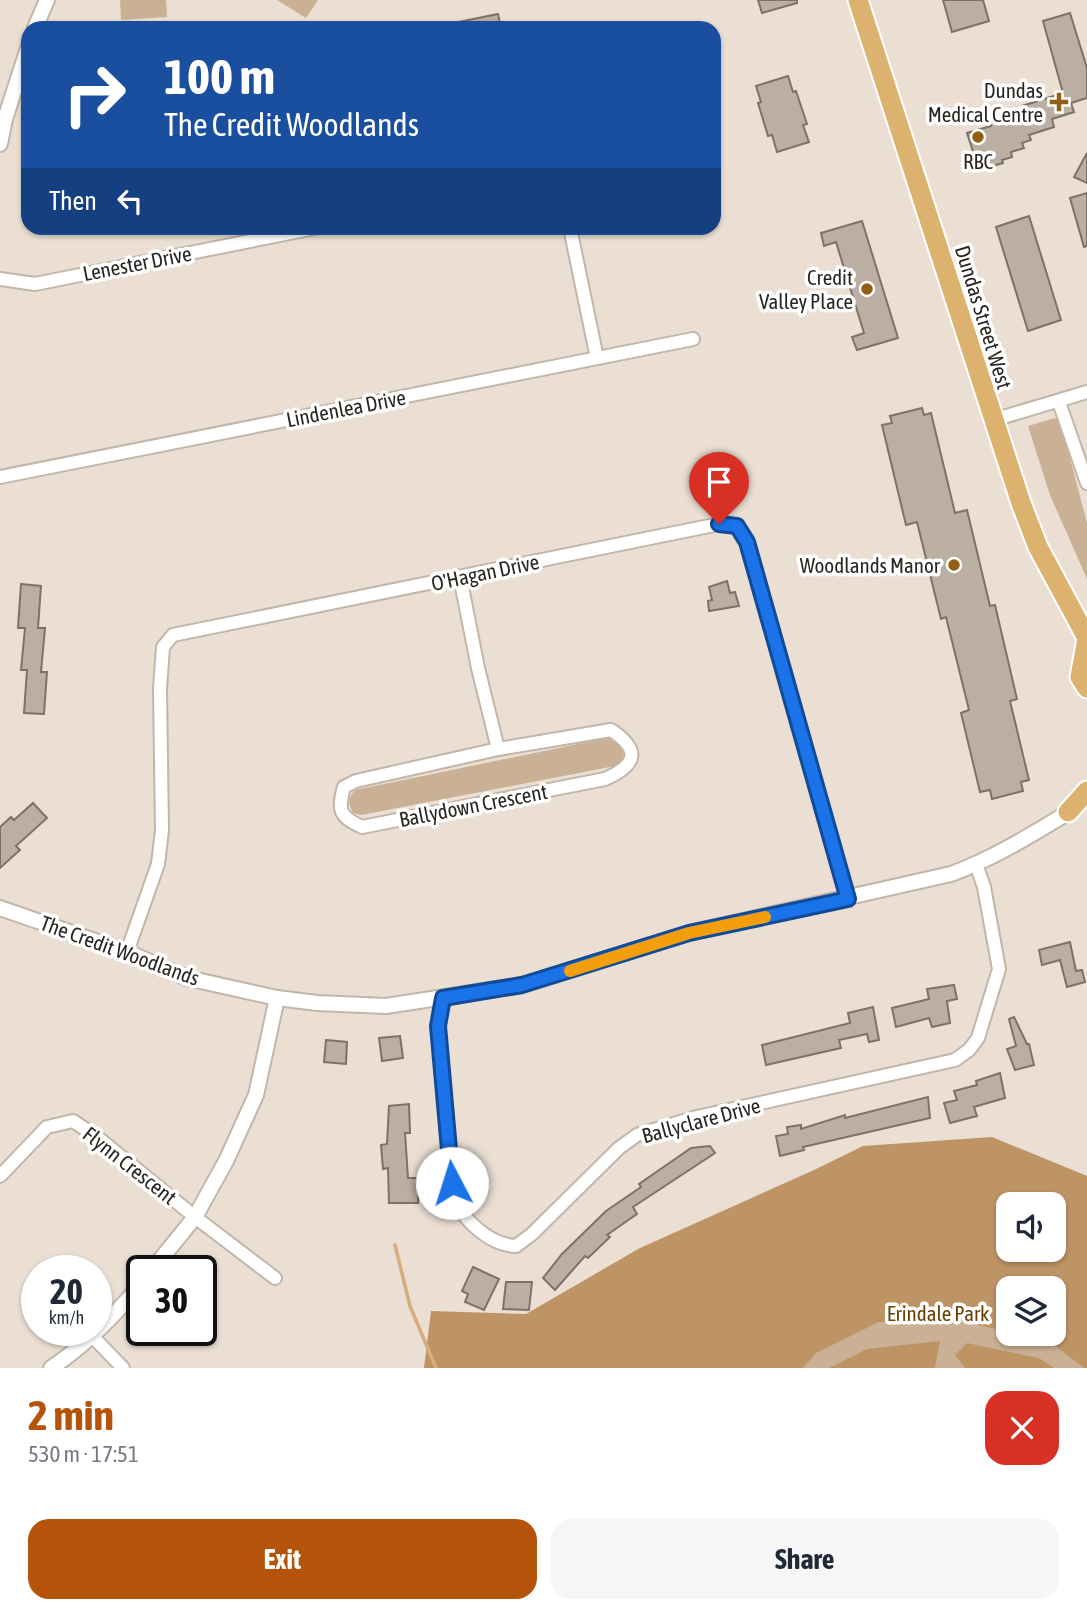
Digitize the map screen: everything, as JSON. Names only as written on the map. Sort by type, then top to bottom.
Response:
[{"type":"main road","name":"Dundas Street West","points":[[858,0],[993,420],[1038,547],[1087,639],[1085,664],[1080,677],[1087,688]]},
{"type":"main road","points":[[1068,813],[1087,791]]},
{"type":"street","points":[[38,21],[47,0]]},
{"type":"street","points":[[0,144],[5,118],[21,69]]},
{"type":"street","name":"Lenester Drive","points":[[0,279],[35,284],[280,235]]},
{"type":"street","points":[[571,235],[597,358]]},
{"type":"street","name":"Lindenlea Drive","points":[[0,477],[693,339]]},
{"type":"street","points":[[993,420],[1087,392]]},
{"type":"street","points":[[1059,402],[1087,483]]},
{"type":"street","name":"O'Hagan Drive","points":[[127,952],[158,864],[162,830],[160,689],[163,646],[173,635],[719,524],[737,526],[747,542],[848,899]]},
{"type":"street","points":[[460,577],[498,749]]},
{"type":"street","name":"Ballydown Crescent","points":[[611,730],[625,739],[632,751],[630,764],[622,772],[606,779],[362,827],[350,821],[341,810],[340,801],[344,788],[356,781],[498,749],[611,730]]},
{"type":"street","name":"The Credit Woodlands","points":[[0,908],[127,952],[187,978],[277,998],[386,1006],[522,985],[689,933],[951,874],[1027,838],[1087,801]]},
{"type":"street","name":"Ballyclare Drive","points":[[443,998],[438,1026],[453,1195],[463,1214],[489,1238],[497,1243],[516,1245],[532,1234],[619,1148],[637,1135],[697,1117],[955,1059],[969,1050],[978,1038],[999,969],[984,887],[976,864]]},
{"type":"street","points":[[164,1255],[195,1217],[226,1161],[256,1095],[277,998]]},
{"type":"street","name":"Flynn Crescent","points":[[0,1176],[47,1126],[74,1121],[275,1278]]},
{"type":"street","points":[[112,1318],[126,1302]]},
{"type":"street","points":[[51,1368],[79,1346]]},
{"type":"street","points":[[102,1346],[123,1368]]},
{"type":"green space","points":[[120,0],[166,0],[167,17],[121,20]]},
{"type":"green space","points":[[277,0],[318,0],[306,18]]},
{"type":"green space","points":[[1055,418],[1060,420],[1087,523],[1087,579],[1050,495],[1028,426]]},
{"type":"green space","points":[[612,737],[625,749],[624,759],[615,766],[361,815],[353,813],[349,804],[355,790]]},
{"type":"green space","points":[[992,1137],[1087,1176],[1087,1368],[1055,1346],[1066,1346],[1066,1276],[996,1276],[996,1329],[956,1320],[879,1322],[816,1353],[803,1368],[424,1368],[431,1311],[526,1314],[640,1248],[863,1146]]},
{"type":"green space","name":"Erindale Park","points":[[1022,1264],[1041,1276],[996,1276],[996,1346],[1066,1346],[1066,1292],[1087,1305],[1087,1368],[746,1368]]},
{"type":"green space","points":[[940,1341],[935,1368],[829,1368],[867,1349]]},
{"type":"green space","points":[[967,1343],[1039,1358],[1054,1368],[965,1368],[955,1355]]},
{"type":"building","points":[[758,0],[797,0],[797,3],[762,13]]},
{"type":"building","points":[[943,0],[983,0],[989,21],[952,32]]},
{"type":"building","points":[[1070,13],[1087,68],[1087,98],[1071,103],[1074,112],[1052,119],[1054,127],[1029,135],[1031,140],[1022,143],[1024,148],[1011,152],[1012,157],[1002,160],[1003,163],[979,170],[967,133],[991,126],[990,122],[1023,111],[1022,106],[1063,93],[1043,21]]},
{"type":"building","points":[[498,14],[500,21],[463,21]]},
{"type":"building","points":[[788,76],[807,124],[803,125],[809,142],[777,152],[772,135],[768,136],[756,86]]},
{"type":"building","points":[[1087,153],[1087,183],[1074,177]]},
{"type":"building","points":[[1087,193],[1087,246],[1084,247],[1070,198]]},
{"type":"building","points":[[1029,216],[1061,320],[1028,331],[996,227]]},
{"type":"building","name":"Credit Valley Place","points":[[862,221],[898,338],[857,350],[852,337],[864,333],[836,242],[824,246],[821,233]]},
{"type":"building","name":"Woodlands Manor","points":[[922,408],[924,415],[931,413],[955,513],[967,510],[990,606],[995,605],[1017,699],[1010,701],[1029,780],[1021,782],[1023,791],[992,799],[990,790],[980,792],[961,713],[969,710],[946,617],[941,619],[917,522],[906,525],[882,425],[892,423],[890,416]]},
{"type":"building","points":[[727,581],[730,593],[735,592],[739,606],[709,611],[708,601],[712,600],[709,587]]},
{"type":"building","points":[[21,584],[41,586],[38,628],[45,628],[41,672],[47,672],[44,714],[24,713],[27,670],[21,670],[25,628],[18,628]]},
{"type":"building","points":[[33,803],[47,818],[16,846],[20,850],[0,868],[0,827],[11,817],[14,820]]},
{"type":"building","points":[[1070,942],[1076,971],[1082,970],[1085,982],[1067,987],[1060,960],[1042,965],[1039,950]]},
{"type":"building","points":[[954,985],[957,999],[947,1001],[950,1023],[932,1027],[929,1018],[896,1027],[892,1008],[929,999],[927,989]]},
{"type":"building","points":[[873,1007],[879,1040],[869,1042],[867,1034],[839,1040],[841,1048],[766,1065],[762,1045],[850,1023],[848,1013]]},
{"type":"building","points":[[1014,1017],[1029,1044],[1034,1065],[1015,1070],[1007,1049],[1016,1046],[1009,1019]]},
{"type":"building","points":[[400,1036],[403,1058],[382,1061],[379,1038]]},
{"type":"building","points":[[326,1040],[347,1042],[346,1064],[324,1062]]},
{"type":"building","points":[[1000,1073],[1005,1098],[974,1107],[977,1116],[950,1123],[944,1103],[957,1100],[954,1091],[977,1085],[976,1081]]},
{"type":"building","points":[[928,1097],[930,1118],[803,1147],[804,1150],[780,1156],[776,1136],[788,1134],[787,1127],[801,1125],[801,1129],[845,1115],[845,1118]]},
{"type":"building","points":[[409,1104],[410,1133],[405,1133],[408,1178],[419,1178],[418,1203],[389,1203],[388,1168],[383,1169],[381,1145],[387,1144],[389,1106]]},
{"type":"building","points":[[710,1146],[715,1153],[633,1207],[637,1214],[607,1235],[610,1237],[588,1258],[585,1256],[555,1290],[543,1278],[562,1254],[606,1211],[641,1187],[639,1184],[691,1148]]},
{"type":"building","points":[[473,1267],[499,1279],[484,1310],[465,1302],[468,1294],[462,1291]]},
{"type":"building","points":[[506,1282],[532,1282],[529,1310],[503,1309]]},
{"type":"waterway","points":[[395,1245],[410,1306],[436,1368]]},
{"type":"slow traffic","points":[[570,971],[689,933],[765,917]]},
{"type":"place","name":"Dundas Medical Centre","points":[[1059,102]]},
{"type":"place","name":"RBC","points":[[978,137]]},
{"type":"place","name":"Credit Valley Place","points":[[867,289]]},
{"type":"place","name":"Woodlands Manor","points":[[954,565]]},
{"type":"route","points":[[452,1183],[438,1026],[443,998],[522,985],[689,933],[848,899],[747,542],[737,526],[719,524]]}]
